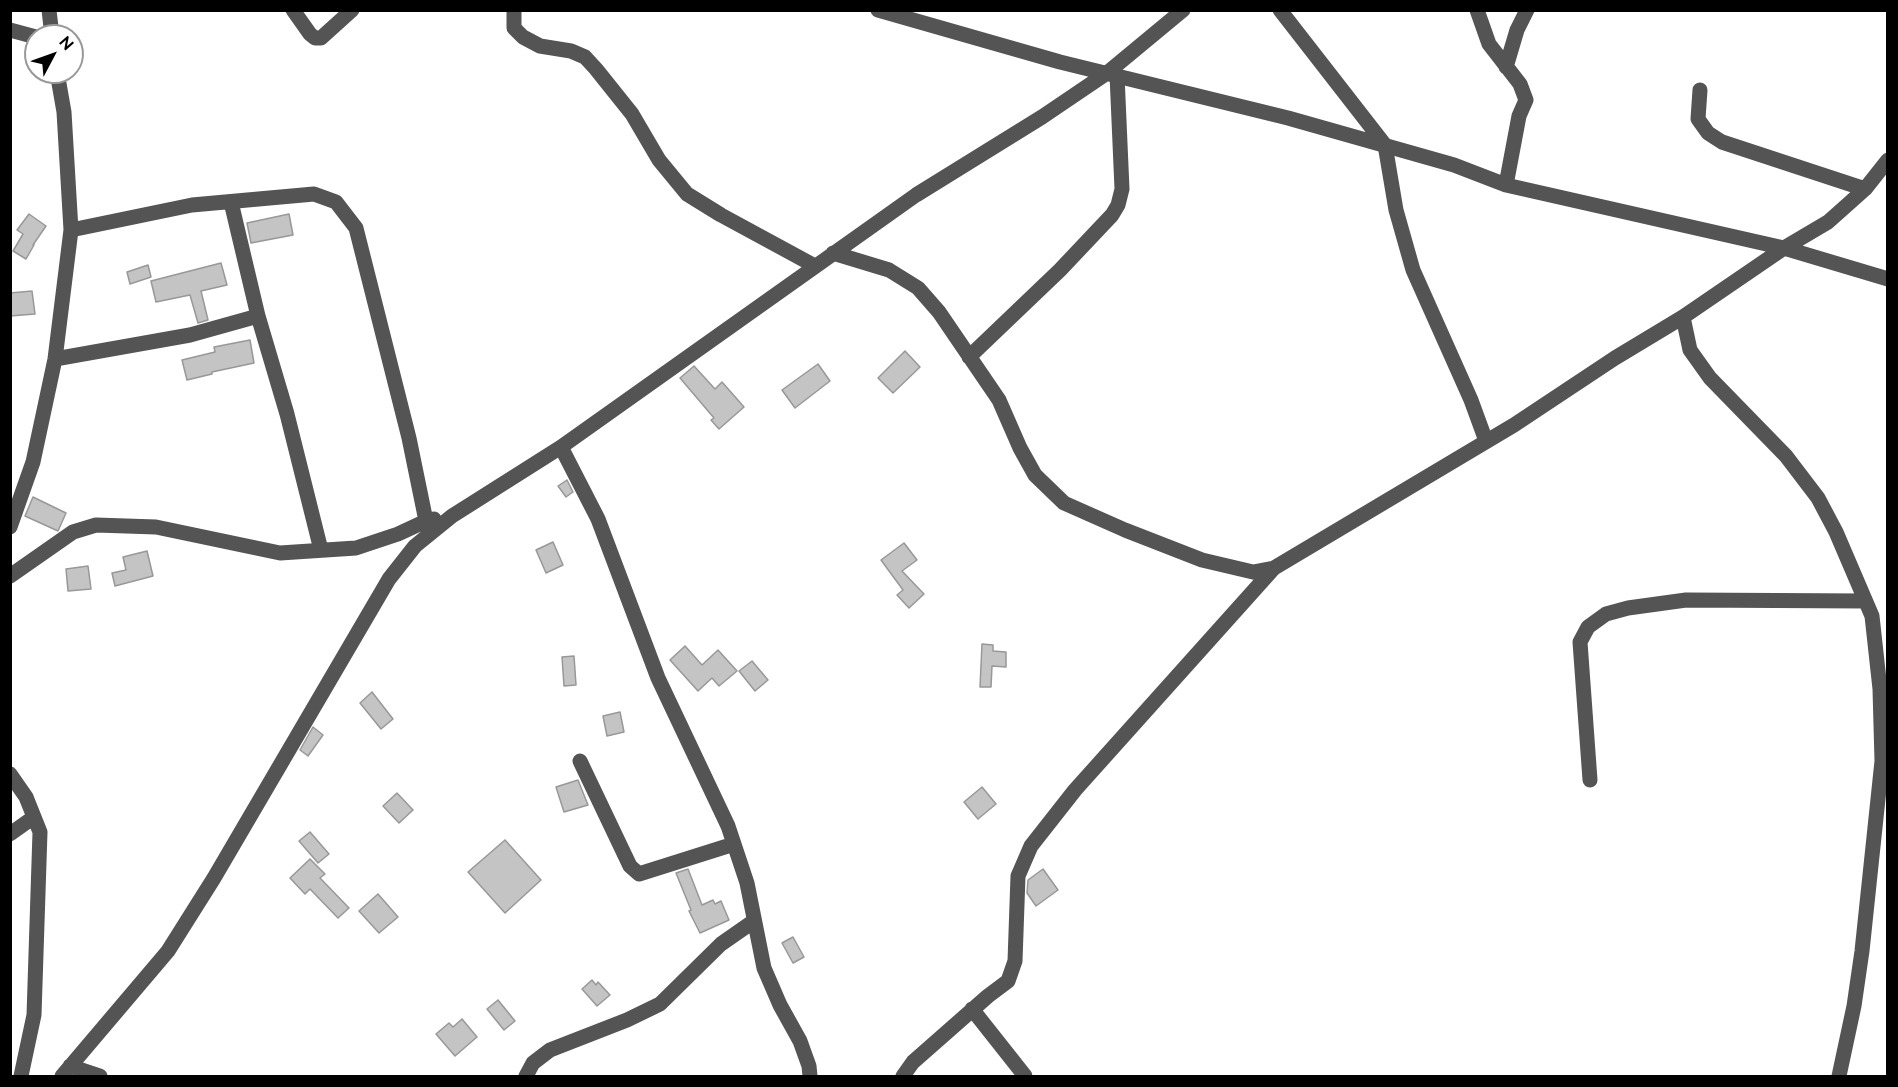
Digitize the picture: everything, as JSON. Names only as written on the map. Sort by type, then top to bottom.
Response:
[{"type":"street","points":[[292,10],[310,34],[315,38],[321,38],[352,10]]},
{"type":"street","points":[[514,10],[514,28],[523,37],[540,46],[572,51],[585,57],[632,114],[660,160],[687,194],[815,266]]},
{"type":"street","points":[[878,10],[1060,62],[1288,118],[1385,145],[1454,165],[1506,185],[1784,248],[1887,279]]},
{"type":"street","points":[[66,1071],[168,951],[220,868],[389,579],[415,546],[452,516],[561,447],[916,195],[1112,74],[1183,10]]},
{"type":"street","points":[[1280,10],[1385,145],[1396,210],[1413,270],[1471,400],[1486,441]]},
{"type":"street","points":[[1477,10],[1489,44],[1520,84],[1526,100],[1519,116],[1506,185]]},
{"type":"street","points":[[1506,67],[1516,30],[1527,10]]},
{"type":"street","points":[[969,357],[1060,270],[1112,215],[1118,205],[1122,189],[1112,74]]},
{"type":"street","points":[[10,527],[33,462],[55,359],[70,230],[64,112],[59,84]]},
{"type":"street","points":[[1700,90],[1698,119],[1708,133],[1715,138],[1865,189]]},
{"type":"street","points":[[903,1077],[913,1062],[972,1009],[1008,981],[1015,961],[1018,876],[1031,846],[1075,790],[1274,568],[1514,425],[1615,357],[1683,317],[1784,248],[1828,222],[1865,189],[1887,160]]},
{"type":"street","points":[[70,230],[192,205],[314,194],[336,202],[356,228],[409,438],[426,521]]},
{"type":"street","points":[[231,202],[258,316],[287,414],[321,550]]},
{"type":"street","points":[[833,253],[889,270],[918,288],[939,312],[999,400],[1035,476],[1064,503],[1202,560],[1253,572],[1274,568]]},
{"type":"street","points":[[55,359],[190,335],[258,316]]},
{"type":"street","points":[[1683,317],[1690,350],[1710,378],[1786,456],[1818,498],[1836,532],[1872,616],[1880,689],[1882,761],[1862,951],[1854,1006],[1839,1077]]},
{"type":"street","points":[[561,447],[598,519],[658,678],[728,826],[747,883],[764,968],[780,1005],[800,1041],[809,1065],[810,1077]]},
{"type":"street","points":[[10,576],[73,532],[96,525],[156,527],[280,553],[356,548],[398,534],[426,521],[452,516]]},
{"type":"street","points":[[1590,780],[1581,642],[1588,627],[1606,615],[1628,608],[1686,600],[1865,601]]},
{"type":"street","points":[[580,761],[630,866],[639,874],[734,844]]},
{"type":"street","points":[[10,774],[26,797],[40,831],[34,1015],[21,1077]]},
{"type":"street","points":[[10,834],[34,818]]},
{"type":"street","points":[[526,1077],[533,1063],[550,1050],[627,1020],[660,1004],[721,944],[754,921]]},
{"type":"street","points":[[972,1009],[1025,1077]]},
{"type":"street","points":[[66,1071],[100,1077]]},
{"type":"building","points":[[29,214],[46,226],[26,259],[13,251],[23,234],[17,230]]},
{"type":"building","points":[[289,214],[293,235],[251,243],[247,223]]},
{"type":"building","points":[[221,263],[227,285],[201,291],[208,320],[198,323],[190,295],[156,302],[151,281]]},
{"type":"building","points":[[148,265],[151,277],[130,284],[127,272]]},
{"type":"building","points":[[32,291],[35,314],[10,316],[10,293]]},
{"type":"building","points":[[250,340],[254,363],[187,380],[182,360],[215,352],[214,347]]},
{"type":"building","points":[[905,351],[920,367],[893,393],[878,378]]},
{"type":"building","points":[[818,364],[830,381],[795,408],[782,390]]},
{"type":"building","points":[[694,366],[715,389],[722,382],[744,407],[719,429],[711,420],[714,418],[680,378]]},
{"type":"building","points":[[567,480],[573,492],[566,497],[558,486]]},
{"type":"building","points":[[33,497],[66,513],[58,531],[25,516]]},
{"type":"building","points":[[553,542],[563,565],[546,573],[536,550]]},
{"type":"building","points":[[904,543],[917,560],[902,571],[924,594],[909,608],[897,595],[903,590],[881,560]]},
{"type":"building","points":[[147,551],[153,576],[115,586],[112,573],[126,570],[123,557]]},
{"type":"building","points":[[88,566],[91,589],[68,591],[66,569]]},
{"type":"building","points":[[982,644],[993,645],[993,651],[1006,652],[1006,667],[992,666],[991,687],[980,687]]},
{"type":"building","points":[[685,646],[702,665],[718,650],[737,671],[719,686],[712,678],[698,691],[670,660]]},
{"type":"building","points":[[574,656],[576,685],[564,686],[562,657]]},
{"type":"building","points":[[752,661],[768,680],[755,691],[739,671]]},
{"type":"building","points":[[372,692],[393,719],[381,729],[360,703]]},
{"type":"building","points":[[620,712],[624,732],[607,736],[603,716]]},
{"type":"building","points":[[313,727],[323,735],[308,756],[300,750]]},
{"type":"building","points":[[578,780],[588,805],[564,812],[556,787]]},
{"type":"building","points":[[982,787],[996,804],[978,819],[964,802]]},
{"type":"building","points":[[397,793],[413,810],[399,823],[383,806]]},
{"type":"building","points":[[310,832],[329,854],[318,863],[299,841]]},
{"type":"building","points":[[505,840],[541,880],[505,913],[468,872]]},
{"type":"building","points":[[310,859],[325,874],[320,878],[349,908],[338,918],[310,889],[305,894],[290,878]]},
{"type":"building","points":[[688,869],[702,905],[713,900],[715,904],[721,901],[729,920],[700,933],[689,911],[691,910],[676,873]]},
{"type":"building","points":[[1043,869],[1058,890],[1036,906],[1027,893],[1028,880]]},
{"type":"building","points":[[378,894],[398,917],[379,933],[359,911]]},
{"type":"building","points":[[793,937],[804,957],[793,963],[782,943]]},
{"type":"building","points":[[592,980],[596,985],[598,982],[610,995],[597,1006],[582,989]]},
{"type":"building","points":[[498,1000],[515,1021],[504,1030],[487,1009]]},
{"type":"building","points":[[462,1019],[477,1037],[455,1056],[436,1034],[449,1023],[453,1027]]}]
